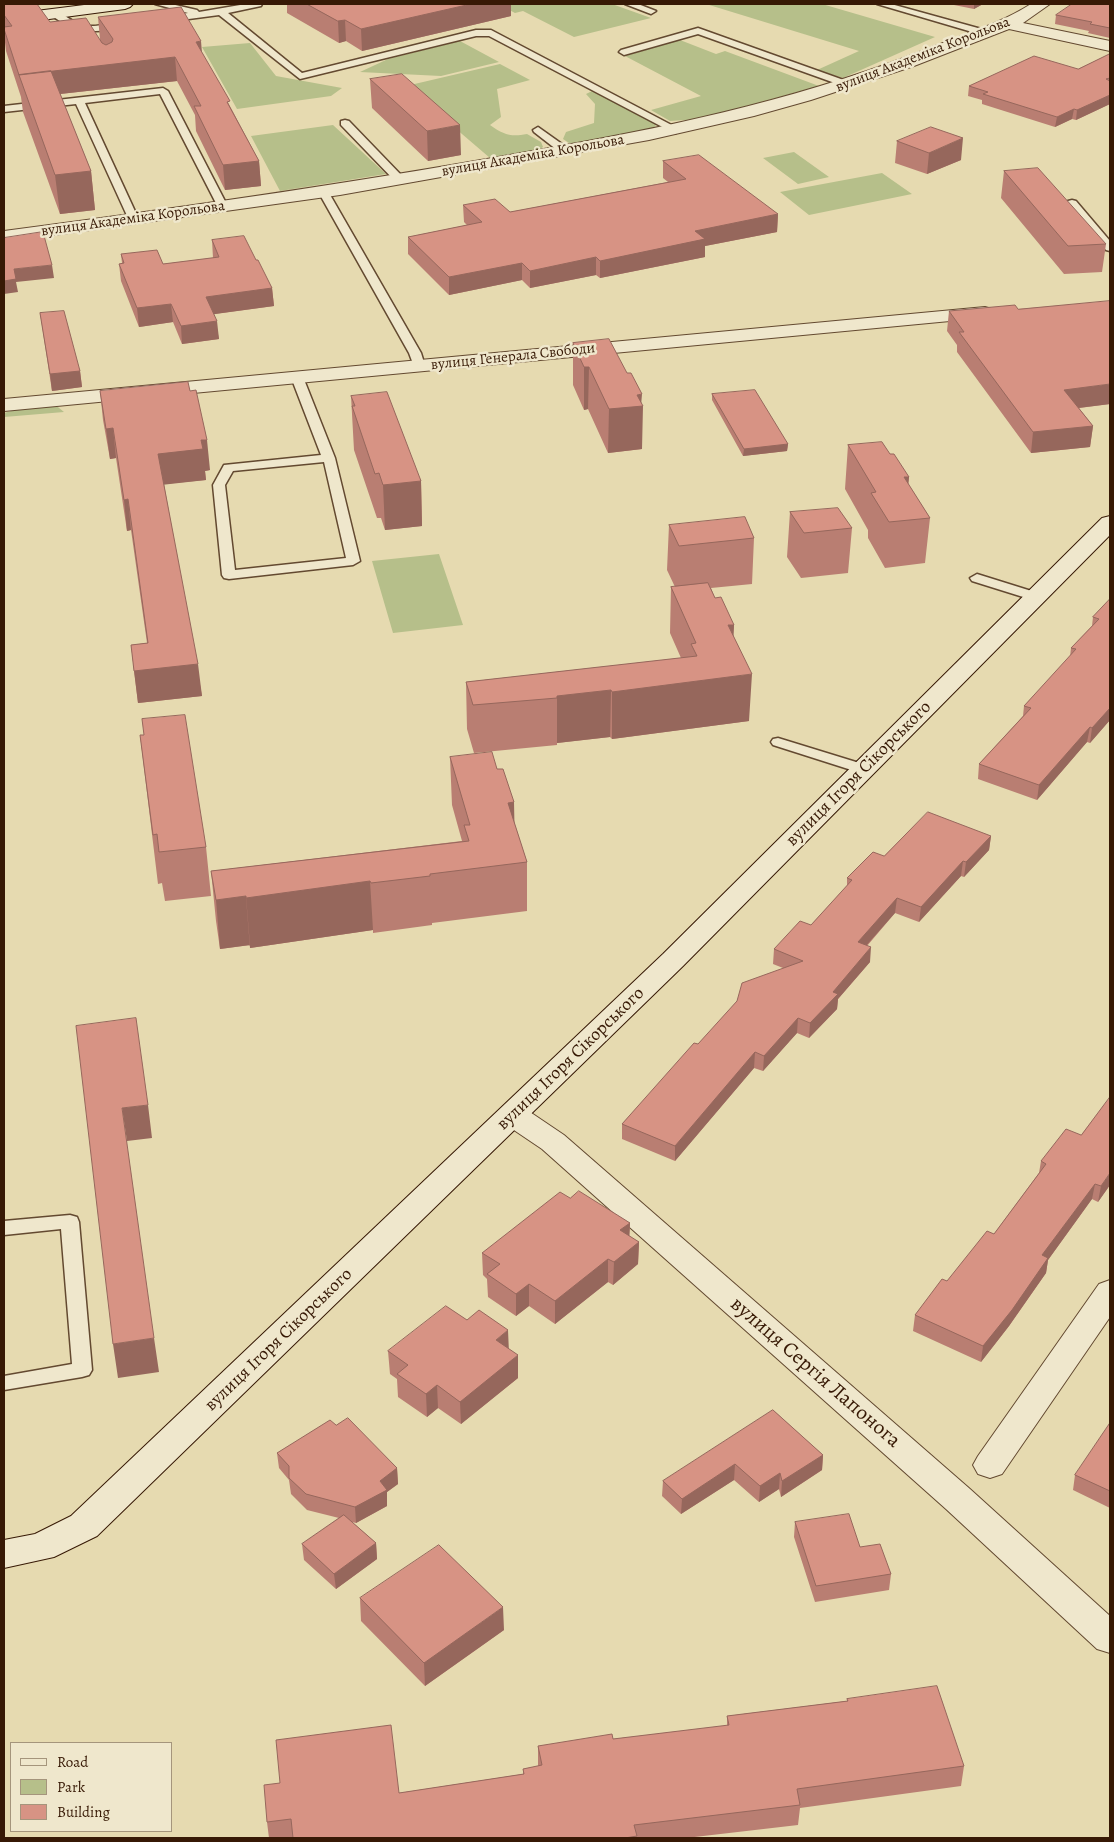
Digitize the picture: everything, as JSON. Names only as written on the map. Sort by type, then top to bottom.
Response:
[{"type":"street","points":[[4,20],[123,4]]},
{"type":"street","name":"вулиця Академіка Корольова","points":[[4,237],[324,193],[676,130],[754,112],[849,85],[917,60],[982,32],[1007,24],[1038,4]]},
{"type":"street","points":[[1007,24],[1110,46]]},
{"type":"street","name":"вулиця Генерала Свободи","points":[[4,405],[1003,312]]},
{"type":"street","name":"вулиця Ігоря Сікорського","points":[[4,1554],[41,1547],[84,1526],[673,960],[1110,523]]},
{"type":"street","name":"вулиця Сергія Лапонога","points":[[513,1115],[560,1149],[958,1499],[1110,1638]]},
{"type":"street","points":[[990,1464],[1110,1292]]},
{"type":"lane","points":[[160,4],[203,14]]},
{"type":"lane","points":[[154,21],[221,12],[258,4]]},
{"type":"lane","points":[[630,4],[651,11]]},
{"type":"lane","points":[[882,4],[982,32]]},
{"type":"lane","points":[[221,12],[300,76],[360,63],[476,33],[491,33],[676,130]]},
{"type":"lane","points":[[55,14],[71,26],[88,34],[134,24]]},
{"type":"lane","points":[[624,52],[698,31],[849,85]]},
{"type":"lane","points":[[4,110],[163,91],[223,207]]},
{"type":"lane","points":[[79,101],[134,220]]},
{"type":"lane","points":[[345,123],[400,180]]},
{"type":"lane","points":[[538,130],[566,151]]},
{"type":"lane","points":[[324,193],[392,312],[419,366]]},
{"type":"lane","points":[[1072,203],[1109,245]]},
{"type":"lane","points":[[297,377],[329,458],[353,561],[228,575],[219,485],[229,468],[329,458]]},
{"type":"lane","points":[[977,578],[1036,597]]},
{"type":"lane","points":[[778,742],[864,769]]},
{"type":"lane","points":[[4,1228],[70,1222],[82,1370],[4,1383]]},
{"type":"green space","points":[[498,4],[612,4],[651,18],[574,37],[523,11],[515,13]]},
{"type":"green space","points":[[706,4],[822,4],[935,37],[843,78],[817,70],[859,51]]},
{"type":"green space","points":[[680,40],[716,54],[725,51],[819,86],[701,119],[670,121],[651,110],[701,96],[625,56]]},
{"type":"green space","points":[[460,41],[499,62],[441,76],[360,72],[388,59]]},
{"type":"green space","points":[[250,43],[276,76],[342,88],[331,96],[237,109],[202,47]]},
{"type":"green space","points":[[500,64],[530,80],[497,89],[501,117],[490,125],[508,134],[527,134],[541,142],[543,147],[539,150],[490,158],[406,86]]},
{"type":"green space","points":[[596,89],[658,123],[652,129],[579,143],[569,143],[563,139],[566,132],[594,123],[595,104],[586,94]]},
{"type":"green space","points":[[333,125],[386,174],[280,191],[251,136]]},
{"type":"green space","points":[[794,152],[829,177],[798,184],[763,158]]},
{"type":"green space","points":[[882,173],[912,194],[809,215],[780,192]]},
{"type":"green space","points":[[53,403],[64,412],[4,417],[4,413]]},
{"type":"green space","points":[[439,554],[463,625],[393,633],[372,561]]},
{"type":"building","points":[[4,4],[37,4],[50,22],[86,18],[102,43],[106,45],[112,42],[113,39],[98,17],[181,7],[201,41],[196,42],[230,101],[227,102],[259,161],[223,165],[194,106],[201,106],[175,57],[19,75],[4,29],[4,27],[12,26],[4,15]]},
{"type":"building","points":[[307,4],[471,4],[361,29],[345,20],[338,21]]},
{"type":"building","points":[[1072,4],[1110,4],[1110,28],[1090,24],[1092,22],[1056,15]]},
{"type":"building","points":[[1110,54],[1110,78],[1106,79],[1110,81],[1110,95],[1057,117],[983,94],[988,92],[969,86],[1034,56],[1078,69]]},
{"type":"building","points":[[51,71],[91,171],[55,175],[19,75]]},
{"type":"building","points":[[402,74],[460,125],[427,131],[370,79]]},
{"type":"building","points":[[931,127],[963,138],[929,153],[897,141]]},
{"type":"building","points":[[699,155],[778,214],[695,231],[705,239],[600,261],[596,257],[530,271],[522,263],[449,277],[408,237],[482,222],[463,205],[495,199],[510,212],[686,179],[663,161]]},
{"type":"building","points":[[1038,168],[1106,244],[1068,246],[1004,171]]},
{"type":"building","points":[[43,232],[52,265],[14,269],[16,279],[4,281],[4,238]]},
{"type":"building","points":[[244,236],[272,288],[206,297],[217,321],[181,326],[171,304],[137,308],[119,264],[124,263],[121,254],[157,250],[163,264],[219,257],[212,240]]},
{"type":"building","points":[[1110,301],[1110,384],[1064,390],[1093,426],[1033,432],[959,332],[964,332],[949,311],[1015,305],[1018,309]]},
{"type":"building","points":[[64,311],[80,371],[50,374],[40,313]]},
{"type":"building","points":[[609,339],[627,373],[631,373],[642,394],[637,395],[643,406],[609,409],[589,367],[584,367],[573,343]]},
{"type":"building","points":[[188,382],[190,391],[196,390],[207,440],[201,440],[203,449],[158,454],[198,664],[134,671],[131,645],[148,643],[128,499],[124,500],[113,428],[106,429],[100,391]]},
{"type":"building","points":[[755,390],[788,444],[744,449],[712,394]]},
{"type":"building","points":[[387,392],[421,481],[383,485],[379,473],[375,474],[352,406],[355,406],[351,396]]},
{"type":"building","points":[[882,442],[890,454],[894,454],[909,477],[904,477],[930,518],[889,522],[871,493],[876,492],[848,445]]},
{"type":"building","points":[[838,508],[852,528],[804,533],[790,512]]},
{"type":"building","points":[[745,517],[754,538],[679,546],[669,525]]},
{"type":"building","points":[[708,583],[715,598],[721,597],[734,625],[728,625],[752,674],[612,692],[611,690],[557,696],[557,698],[473,705],[466,682],[697,656],[691,644],[696,643],[671,587]]},
{"type":"building","points":[[1110,599],[1110,708],[1092,728],[1090,727],[1039,785],[979,764],[1031,708],[1024,706],[1076,649],[1071,648],[1099,619],[1093,617]]},
{"type":"building","points":[[185,715],[206,847],[159,852],[157,834],[153,835],[140,735],[144,735],[142,719]]},
{"type":"building","points":[[492,752],[497,769],[503,769],[514,802],[508,803],[527,862],[430,874],[430,876],[371,883],[370,881],[246,898],[246,896],[216,900],[211,871],[469,841],[464,825],[470,825],[450,757]]},
{"type":"building","points":[[928,812],[991,836],[966,862],[963,861],[921,907],[897,898],[858,942],[871,947],[833,992],[838,994],[810,1023],[798,1018],[764,1056],[755,1052],[675,1146],[622,1124],[694,1043],[698,1044],[737,1001],[742,983],[803,961],[774,949],[800,921],[811,925],[852,880],[847,878],[873,852],[884,856]]},
{"type":"building","points":[[136,1018],[148,1105],[122,1108],[154,1338],[113,1344],[76,1026]]},
{"type":"building","points":[[1110,1097],[1110,1173],[1101,1186],[1095,1184],[1042,1255],[1048,1258],[1012,1310],[983,1346],[915,1315],[942,1279],[947,1281],[987,1231],[994,1234],[1046,1164],[1041,1161],[1066,1129],[1081,1135]]},
{"type":"building","points":[[579,1191],[630,1223],[620,1230],[639,1242],[614,1262],[608,1259],[555,1301],[529,1284],[516,1294],[487,1274],[500,1264],[482,1253],[560,1192],[570,1198]]},
{"type":"building","points":[[446,1306],[467,1320],[479,1310],[508,1330],[496,1340],[518,1355],[460,1402],[437,1385],[426,1394],[397,1374],[408,1365],[388,1351]]},
{"type":"building","points":[[773,1410],[823,1455],[782,1481],[780,1473],[760,1486],[735,1464],[682,1499],[663,1481]]},
{"type":"building","points":[[348,1418],[397,1468],[380,1481],[387,1490],[355,1507],[306,1494],[289,1478],[289,1466],[277,1453],[330,1420],[336,1425]]},
{"type":"building","points":[[1110,1423],[1110,1491],[1075,1475]]},
{"type":"building","points":[[849,1514],[860,1547],[880,1544],[891,1574],[816,1586],[795,1522]]},
{"type":"building","points":[[344,1515],[376,1543],[334,1574],[302,1544]]},
{"type":"building","points":[[439,1545],[503,1607],[424,1663],[360,1598]]},
{"type":"building","points":[[937,1686],[964,1766],[797,1789],[800,1805],[634,1825],[637,1836],[625,1838],[293,1838],[291,1819],[267,1822],[264,1785],[280,1783],[276,1740],[391,1725],[399,1793],[524,1774],[523,1769],[542,1765],[538,1746],[612,1734],[613,1739],[729,1725],[727,1716],[848,1701],[847,1699]]}]
